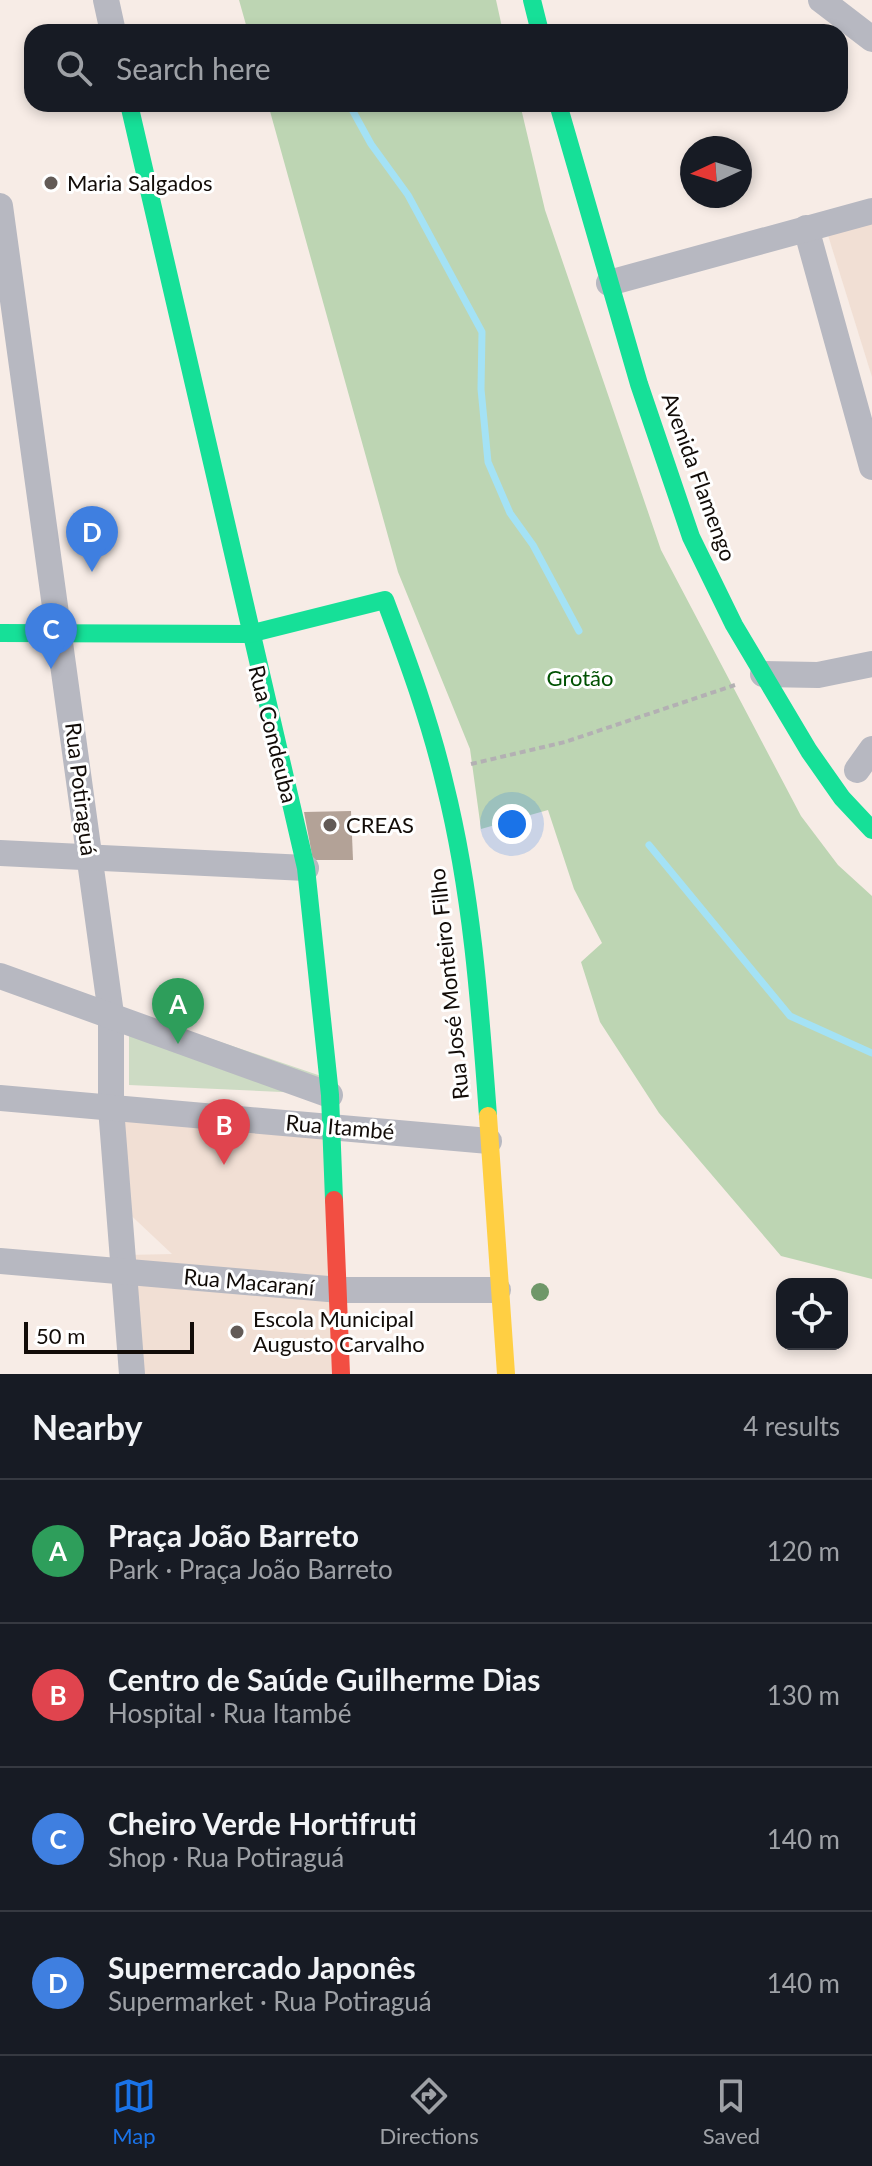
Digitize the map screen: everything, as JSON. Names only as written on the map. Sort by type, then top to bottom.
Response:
[{"type":"street","points":[[106,0],[111,24]]},
{"type":"street","points":[[532,0],[538,24]]},
{"type":"street","points":[[821,0],[872,39]]},
{"type":"street","name":"Rua Condeuba","points":[[131,112],[249,634],[306,868],[330,1095],[341,1374]]},
{"type":"street","name":"Avenida Flamengo","points":[[560,112],[609,283],[681,511],[723,602],[763,674],[817,763],[842,798],[872,830]]},
{"type":"street","name":"Rua Potiraguá","points":[[0,206],[5,274],[62,634],[111,1014],[111,1108],[132,1374]]},
{"type":"street","points":[[609,283],[872,211]]},
{"type":"street","points":[[806,228],[872,467]]},
{"type":"street","name":"Rua José Monteiro Filho","points":[[249,634],[385,600],[405,644],[444,770],[470,912],[506,1374]]},
{"type":"street","points":[[0,633],[249,634]]},
{"type":"street","points":[[763,674],[818,675],[872,664]]},
{"type":"street","points":[[0,853],[306,868]]},
{"type":"street","points":[[0,976],[330,1095]]},
{"type":"street","name":"Rua Itambé","points":[[0,1098],[489,1141]]},
{"type":"street","name":"Rua Macaraní","points":[[0,1261],[340,1290],[498,1290]]},
{"type":"path","points":[[444,770],[565,742],[763,674]]},
{"type":"shaded area","points":[[872,222],[872,377],[827,232]]},
{"type":"shaded area","points":[[111,1108],[329,1125],[346,1374],[132,1374],[127,1255],[172,1254],[121,1206]]},
{"type":"green space","points":[[239,0],[496,0],[501,24],[246,24]]},
{"type":"green space","name":"Grotão","points":[[270,112],[522,112],[545,210],[661,550],[801,816],[838,865],[872,896],[872,1279],[781,1256],[659,1113],[600,1022],[581,962],[602,943],[574,889],[548,810],[481,829],[470,749],[398,572]]},
{"type":"green space","points":[[129,1011],[324,1077],[326,1094],[129,1085]]},
{"type":"building","name":"CREAS","points":[[351,811],[353,860],[313,860],[304,812]]},
{"type":"waterway","points":[[353,112],[371,144],[408,195],[482,332],[481,389],[488,462],[510,513],[533,545],[579,631]]},
{"type":"waterway","points":[[649,845],[790,1016],[872,1053]]},
{"type":"traffic: fast","points":[[532,0],[538,24]]},
{"type":"traffic: fast","points":[[131,112],[306,868],[330,1095],[334,1200]]},
{"type":"traffic: fast","points":[[560,112],[639,384],[691,537],[734,625],[809,751],[842,798],[872,830]]},
{"type":"traffic: fast","points":[[0,633],[249,634],[385,600],[425,714],[454,826],[474,950],[488,1116]]},
{"type":"traffic: slow","points":[[488,1116],[506,1374]]},
{"type":"traffic: jam","points":[[334,1200],[341,1374]]},
{"type":"place","name":"Maria Salgados","points":[[51,183]]},
{"type":"place","name":"Supermercado Japonês","points":[[92,572]]},
{"type":"place","name":"Cheiro Verde Hortifruti","points":[[51,669]]},
{"type":"place","name":"CREAS","points":[[330,825]]},
{"type":"place","name":"Praça João Barreto","points":[[178,1044]]},
{"type":"place","name":"Centro de Saúde Guilherme Dias","points":[[224,1165]]},
{"type":"place","name":"Escola Municipal Augusto Carvalho","points":[[237,1332]]}]
